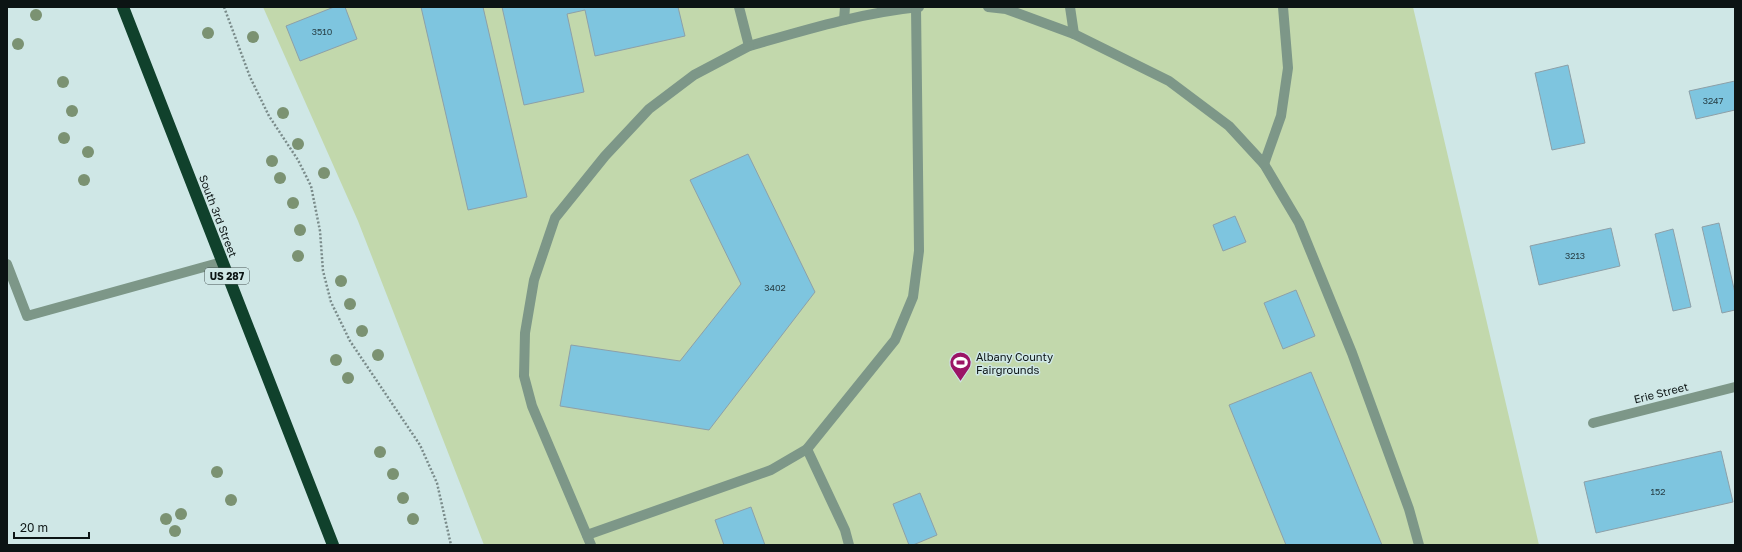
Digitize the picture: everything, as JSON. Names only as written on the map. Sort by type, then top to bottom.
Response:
[{"type":"highway","name":"South 3rd Street","points":[[123,7],[333,545]]},
{"type":"street","points":[[739,7],[749,46]]},
{"type":"street","points":[[844,20],[845,7]]},
{"type":"street","points":[[587,535],[771,470],[807,449],[895,340],[913,297],[919,251],[916,7]]},
{"type":"street","points":[[591,545],[532,406],[524,376],[525,333],[536,273],[555,218],[605,156],[648,109],[694,75],[749,46],[814,26],[888,10],[919,7]]},
{"type":"street","points":[[988,7],[1006,9],[1074,34],[1169,81],[1229,126],[1264,164],[1302,230],[1352,353],[1409,509],[1419,545]]},
{"type":"street","points":[[1070,7],[1074,34]]},
{"type":"street","points":[[1264,164],[1280,116],[1288,68],[1283,7]]},
{"type":"street","points":[[7,264],[27,316],[222,262]]},
{"type":"street","name":"Erie Street","points":[[1593,423],[1735,387]]},
{"type":"street","points":[[807,449],[845,530],[849,545]]},
{"type":"path","points":[[224,7],[250,77],[270,116],[298,160],[311,186],[320,232],[322,270],[331,302],[350,341],[420,445],[437,483],[451,545]]},
{"type":"green space","name":"Albany County Fairgrounds","points":[[263,7],[1413,7],[1539,545],[484,545],[358,221]]},
{"type":"building","points":[[334,7],[345,7],[357,39],[300,61],[286,26]]},
{"type":"building","points":[[421,7],[483,7],[527,197],[468,210]]},
{"type":"building","points":[[502,7],[678,7],[685,36],[595,56],[585,10],[567,14],[584,92],[524,105]]},
{"type":"building","points":[[1568,65],[1585,143],[1552,150],[1535,73]]},
{"type":"building","points":[[1735,81],[1735,110],[1696,119],[1689,91]]},
{"type":"building","points":[[748,154],[815,292],[709,430],[560,406],[571,345],[680,361],[741,284],[690,180]]},
{"type":"building","points":[[1235,216],[1246,242],[1223,251],[1213,225]]},
{"type":"building","points":[[1719,223],[1735,293],[1735,310],[1722,313],[1702,227]]},
{"type":"building","points":[[1611,228],[1620,266],[1539,285],[1530,246]]},
{"type":"building","points":[[1673,229],[1691,307],[1673,311],[1655,234]]},
{"type":"building","points":[[1296,290],[1315,336],[1283,349],[1264,303]]},
{"type":"building","points":[[1311,372],[1382,545],[1286,545],[1229,405]]},
{"type":"building","points":[[1721,451],[1733,502],[1596,533],[1584,482]]},
{"type":"building","points":[[920,493],[937,535],[913,545],[909,545],[893,504]]},
{"type":"building","points":[[751,507],[765,545],[724,545],[715,520]]},
{"type":"place","name":"Albany County Fairgrounds","points":[[961,382]]}]
